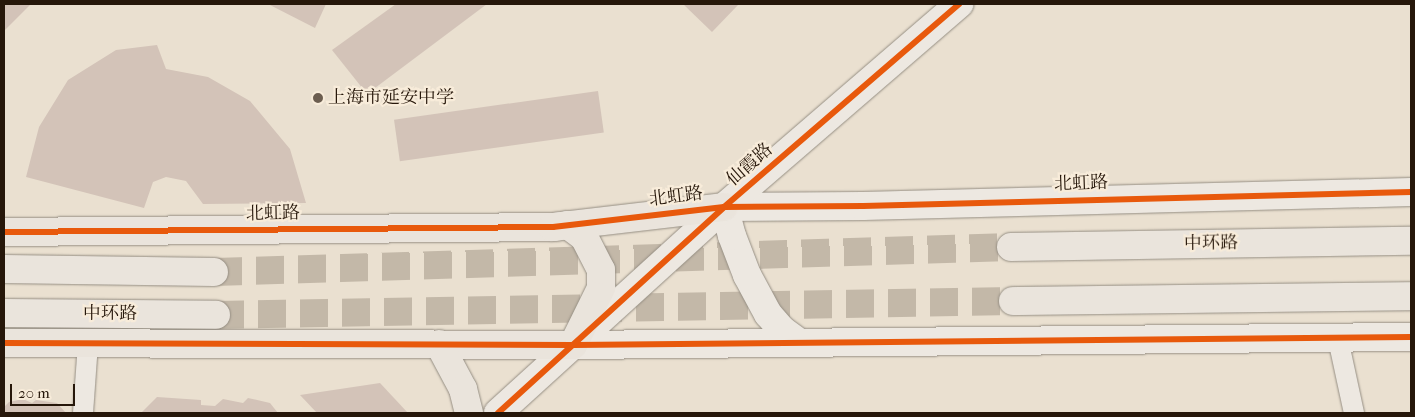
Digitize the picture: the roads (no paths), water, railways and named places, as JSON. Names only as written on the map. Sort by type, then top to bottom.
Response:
[{"type":"main road","name":"北虹路","points":[[4,232],[568,225],[724,207]]},
{"type":"main road","points":[[4,343],[573,345],[601,288],[601,270],[584,237],[568,225]]},
{"type":"main road","name":"中环路","points":[[1011,247],[1411,241]]},
{"type":"main road","points":[[4,269],[214,272]]},
{"type":"main road","points":[[1013,301],[1411,296]]},
{"type":"main road","name":"中环路","points":[[4,313],[216,315]]},
{"type":"main road","points":[[439,344],[464,389],[469,413]]},
{"type":"street","name":"仙霞路","points":[[498,413],[724,207],[959,4]]},
{"type":"street","name":"北虹路","points":[[724,207],[863,206],[1411,192]]},
{"type":"street","points":[[724,207],[732,236],[747,274],[768,314],[782,330],[800,343]]},
{"type":"street","points":[[573,345],[1338,340],[1411,337]]},
{"type":"street","points":[[1338,340],[1354,413]]},
{"type":"street","points":[[83,413],[88,344]]},
{"type":"tunnel","points":[[214,272],[1011,247]]},
{"type":"tunnel","points":[[216,315],[1013,301]]},
{"type":"place","name":"上海市延安中学","points":[[318,98]]}]
